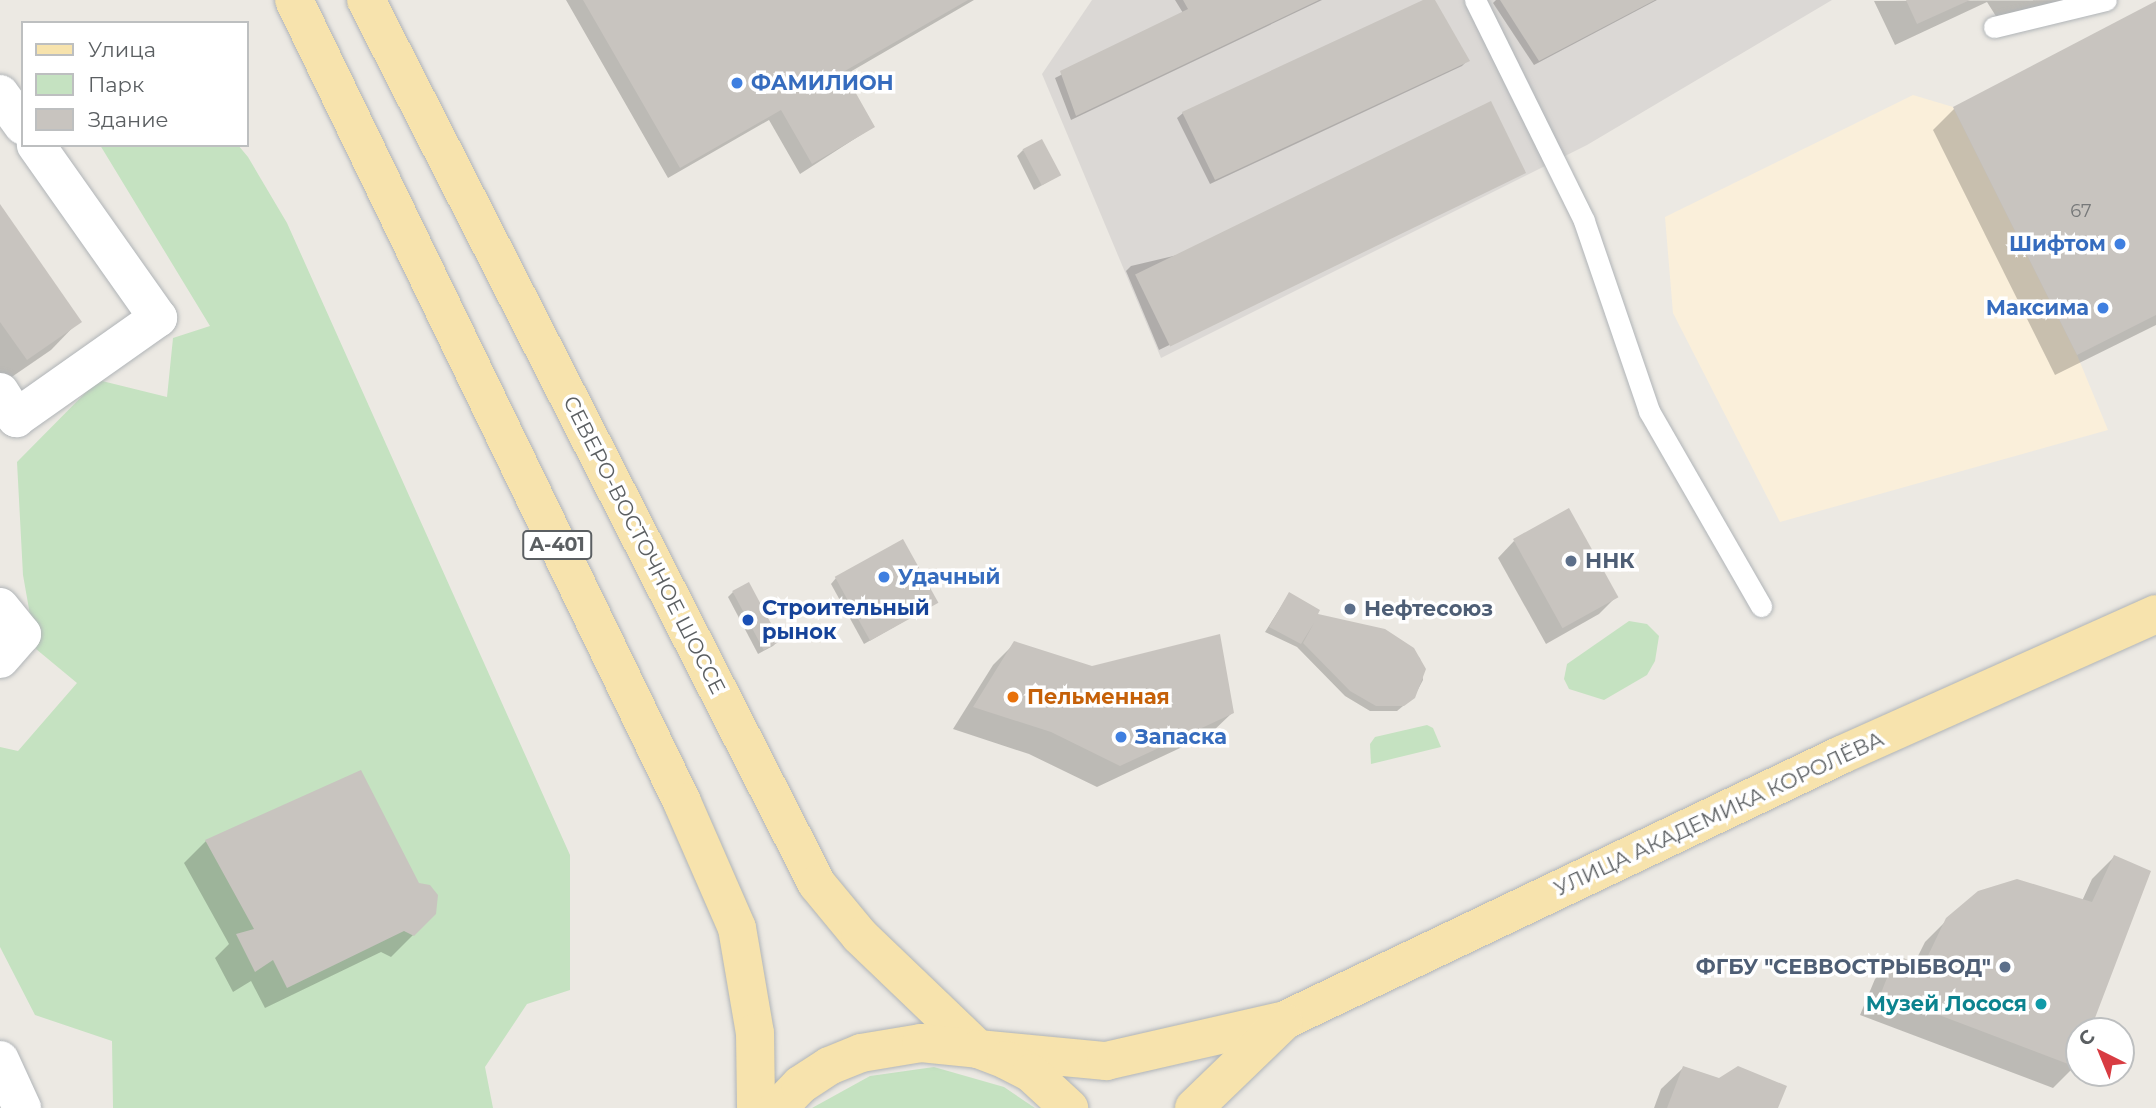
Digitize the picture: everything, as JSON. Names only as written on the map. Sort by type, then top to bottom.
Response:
[{"type":"main road","name":"А-401","points":[[294,0],[682,802],[737,928],[755,1033],[756,1108]]},
{"type":"main road","name":"СЕВЕРО-ВОСТОЧНОЕ ШОССЕ","points":[[366,0],[817,884],[860,936],[978,1049]]},
{"type":"main road","name":"УЛИЦА АКАДЕМИКА КОРОЛЁВА","points":[[778,1108],[800,1085],[862,1053],[921,1043],[1106,1061],[1285,1020],[1841,755],[2156,614]]},
{"type":"main road","name":"УЛИЦА АКАДЕМИКА КОРОЛЁВА","points":[[1194,1108],[1285,1020]]},
{"type":"main road","points":[[978,1049],[1031,1073],[1069,1108]]},
{"type":"street","points":[[0,94],[21,123]]},
{"type":"street","points":[[0,392],[16,418],[158,318],[37,147]]},
{"type":"street","points":[[0,607],[22,634],[0,659]]},
{"type":"street","points":[[0,1060],[22,1108]]},
{"type":"lane","points":[[1475,0],[1584,221],[1648,411],[1761,606]]},
{"type":"lane","points":[[1994,27],[2106,0]]},
{"type":"shaded area","points":[[1092,0],[1832,0],[1587,145],[1161,358],[1042,74]]},
{"type":"shaded area","points":[[1913,95],[1953,107],[2077,355],[2108,430],[1780,522],[1673,313],[1665,217]]},
{"type":"green space","points":[[101,147],[240,147],[248,157],[287,223],[570,855],[570,990],[527,1004],[485,1067],[493,1108],[113,1108],[112,1041],[35,1015],[0,947],[0,747],[18,751],[77,683],[36,649],[23,575],[17,462],[98,380],[167,397],[173,338],[210,326]]},
{"type":"green space","points":[[1629,621],[1647,624],[1659,636],[1655,661],[1647,675],[1604,700],[1569,689],[1564,679],[1567,664]]},
{"type":"green space","points":[[1427,725],[1433,728],[1441,747],[1371,764],[1370,744],[1375,737]]},
{"type":"green space","points":[[934,1067],[1004,1087],[1035,1108],[812,1108],[870,1076]]},
{"type":"building","name":"ФАМИЛИОН","points":[[583,0],[968,0],[838,75],[843,85],[849,81],[875,127],[812,164],[781,110],[680,168]]},
{"type":"building","points":[[1183,0],[1319,0],[1076,116],[1060,71],[1188,9]]},
{"type":"building","points":[[1423,0],[1435,0],[1470,61],[1215,180],[1182,112]]},
{"type":"building","points":[[1500,0],[1655,0],[1539,61]]},
{"type":"building","points":[[1906,0],[1970,0],[1917,24]]},
{"type":"building","points":[[2156,1],[2156,315],[2077,355],[1953,107]]},
{"type":"building","points":[[1491,101],[1526,173],[1170,346],[1135,275]]},
{"type":"building","points":[[1042,139],[1061,175],[1042,186],[1023,149]]},
{"type":"building","points":[[0,204],[82,322],[27,360],[0,322]]},
{"type":"building","points":[[1569,508],[1618,597],[1562,628],[1513,539]]},
{"type":"building","points":[[903,539],[938,603],[870,641],[835,577]]},
{"type":"building","points":[[749,582],[780,641],[764,650],[732,591]]},
{"type":"building","points":[[1289,592],[1320,610],[1318,614],[1385,629],[1414,648],[1426,669],[1415,698],[1404,706],[1376,706],[1350,691],[1303,643],[1314,623],[1301,644],[1269,627]]},
{"type":"building","points":[[1220,634],[1234,713],[1120,766],[1051,732],[973,707],[1014,641],[1092,666]]},
{"type":"building","points":[[361,770],[419,883],[430,885],[438,895],[436,914],[414,936],[404,931],[287,988],[273,960],[255,972],[236,934],[254,929],[205,840]]},
{"type":"building","points":[[2114,855],[2151,871],[2095,1017],[2065,1017],[2065,1063],[1881,993],[1896,955],[1923,966],[1946,918],[1978,891],[2017,879],[2092,902]]},
{"type":"building","points":[[1683,1066],[1719,1078],[1738,1066],[1787,1086],[1778,1108],[1667,1108]]},
{"type":"place","name":"ФАМИЛИОН","points":[[737,83]]},
{"type":"place","name":"Шифтом","points":[[2120,244]]},
{"type":"place","name":"Максима","points":[[2103,308]]},
{"type":"place","name":"ННК","points":[[1571,561]]},
{"type":"place","name":"Удачный","points":[[884,577]]},
{"type":"place","name":"Нефтесоюз","points":[[1350,609]]},
{"type":"place","name":"Строительный рынок","points":[[748,620]]},
{"type":"place","name":"Пельменная","points":[[1013,697]]},
{"type":"place","name":"Запаска","points":[[1121,737]]},
{"type":"place","name":"ФГБУ \"СЕВВОСТРЫБВОД\"","points":[[2005,967]]},
{"type":"place","name":"Музей Лосося","points":[[2041,1004]]}]
